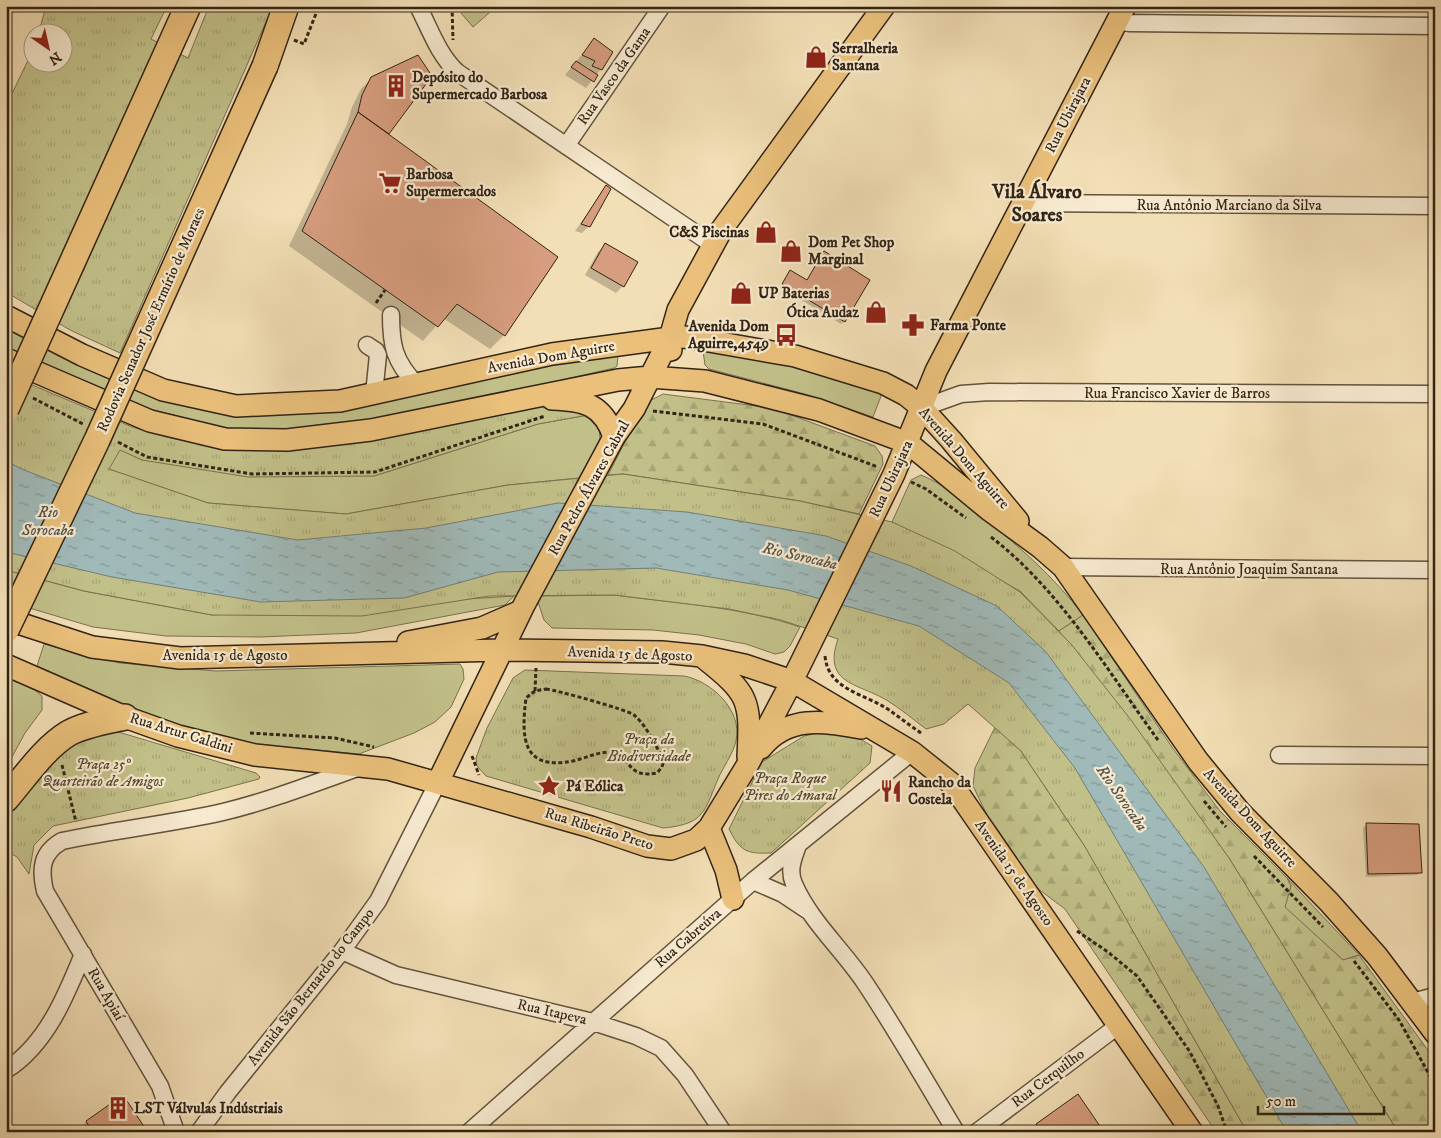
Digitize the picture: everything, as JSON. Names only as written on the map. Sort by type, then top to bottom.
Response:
[{"type":"highway","points":[[15,401],[188,6]]},
{"type":"highway","name":"Rodovia Senador José Ermírio de Moraes","points":[[6,630],[97,440],[265,66],[286,6]]},
{"type":"highway","points":[[6,799],[57,742],[81,728],[126,718]]},
{"type":"main road","name":"Rua Pedro Álvares Cabral","points":[[522,608],[611,443],[634,409],[670,338],[678,310],[722,229],[884,6]]},
{"type":"main road","name":"Rua Ubirajara","points":[[792,682],[890,482],[908,443],[936,371],[1121,14]]},
{"type":"main road","name":"Avenida Dom Aguirre","points":[[6,316],[82,355],[162,390],[236,406],[340,401],[552,354],[670,338],[686,338],[794,356],[883,383],[906,395],[922,408],[1040,547]]},
{"type":"main road","name":"Rua Pedro Álvares Cabral","points":[[670,338],[674,368],[679,373],[705,381]]},
{"type":"main road","name":"Avenida Dom Aguirre","points":[[6,359],[150,421],[225,439],[287,440],[371,430],[618,380],[650,377],[705,381],[819,410],[908,443],[1063,567],[1198,761],[1240,812],[1377,956],[1435,1033]]},
{"type":"main road","points":[[524,399],[571,401],[598,408],[610,424],[611,443]]},
{"type":"main road","points":[[438,782],[500,650],[522,608]]},
{"type":"main road","points":[[360,653],[482,628],[522,608]]},
{"type":"main road","name":"Avenida 15 de Agosto","points":[[6,619],[92,647],[180,658],[500,650],[662,652],[702,656],[744,665],[792,682],[912,752],[952,784],[1192,1132]]},
{"type":"main road","points":[[702,656],[742,693],[748,706],[750,718],[748,764]]},
{"type":"main road","name":"Rua Artur Caldini","points":[[6,666],[126,718],[178,736],[254,755],[388,769],[438,782]]},
{"type":"main road","name":"Rua Ribeirão Preto","points":[[438,782],[592,827],[647,846],[671,849],[696,840],[709,828],[748,764],[792,682]]},
{"type":"main road","points":[[748,764],[766,742],[787,727],[828,722],[873,730]]},
{"type":"main road","points":[[709,828],[726,870],[733,899]]},
{"type":"street","points":[[418,6],[447,62],[457,72],[712,246]]},
{"type":"street","name":"Rua Vasco da Gama","points":[[566,146],[662,6]]},
{"type":"street","points":[[1121,14],[1129,24],[1435,26]]},
{"type":"street","name":"Rua Antônio Marciano da Silva","points":[[1023,203],[1435,206]]},
{"type":"street","points":[[391,315],[391,341],[396,358],[416,384]]},
{"type":"street","points":[[367,345],[376,351],[378,355],[374,394]]},
{"type":"street","name":"Rua Francisco Xavier de Barros","points":[[922,408],[961,394],[990,392],[1435,394]]},
{"type":"street","name":"Rua Antônio Joaquim Santana","points":[[1063,567],[1435,570]]},
{"type":"street","name":"Rua Cabreúva","points":[[469,1132],[753,881],[912,752]]},
{"type":"street","points":[[1280,755],[1435,756]]},
{"type":"street","name":"Rua Artur Caldini","points":[[44,857],[52,847],[62,841],[148,827],[225,811],[300,789],[364,766]]},
{"type":"street","name":"Avenida São Bernardo do Campo","points":[[199,1132],[228,1092],[342,951],[390,881],[438,782]]},
{"type":"street","points":[[799,843],[791,862],[791,874],[795,885],[813,914],[864,982],[956,1132]]},
{"type":"street","name":"Rua Apiaí","points":[[44,857],[41,873],[45,891],[160,1086],[176,1132]]},
{"type":"street","points":[[753,881],[783,894],[813,914]]},
{"type":"street","name":"Rua Itapeva","points":[[342,951],[396,975],[593,1022],[636,1036],[661,1048],[685,1074],[723,1132]]},
{"type":"street","points":[[6,1070],[41,1037],[66,997],[83,954]]},
{"type":"street","points":[[1412,1002],[1435,996]]},
{"type":"street","name":"Rua Cerquilho","points":[[977,1132],[1119,1025]]},
{"type":"path","points":[[277,34],[304,44],[319,6]]},
{"type":"path","points":[[376,303],[385,290]]},
{"type":"path","points":[[15,401],[85,425]]},
{"type":"path","points":[[634,409],[763,424],[853,456],[890,482],[926,489],[970,520]]},
{"type":"path","points":[[112,439],[147,457],[252,474],[375,472],[537,418],[554,415]]},
{"type":"path","points":[[984,531],[1012,553],[1060,605],[1162,746]]},
{"type":"path","points":[[535,691],[559,690],[632,713],[648,733],[664,760],[662,766],[657,773],[644,774],[637,772],[630,769],[619,752],[602,752],[574,761],[543,762],[536,758],[527,749],[524,717],[526,698],[535,691],[536,665],[543,665]]},
{"type":"path","points":[[247,733],[335,738],[382,749]]},
{"type":"path","points":[[57,742],[79,837]]},
{"type":"path","points":[[479,776],[488,778]]},
{"type":"path","points":[[1203,799],[1233,834]]},
{"type":"path","points":[[1253,855],[1326,929]]},
{"type":"path","points":[[1351,957],[1399,1020],[1435,1085]]},
{"type":"green space","points":[[46,6],[167,6],[151,39],[188,58],[209,6],[273,6],[120,353],[70,330],[6,292],[6,106],[22,72],[72,72],[72,22],[42,22]]},
{"type":"green space","points":[[469,6],[497,6],[473,27],[461,13]]},
{"type":"green space","points":[[6,323],[230,410],[542,364],[618,356],[617,366],[614,368],[453,405],[362,422],[284,430],[232,430],[146,408],[6,348]]},
{"type":"green space","points":[[705,347],[784,360],[883,391],[873,417],[805,394],[709,369],[705,365],[703,351]]},
{"type":"green space","points":[[6,374],[132,427],[171,438],[225,448],[548,405],[588,415],[538,424],[374,476],[248,477],[142,460],[120,450],[109,469],[208,503],[346,514],[508,485],[623,474],[800,501],[892,522],[955,551],[1020,592],[1071,644],[1131,720],[1229,858],[1398,1132],[1247,1132],[1084,845],[1021,751],[968,704],[944,724],[926,729],[888,701],[855,686],[839,674],[835,666],[834,654],[838,639],[781,620],[729,609],[614,595],[489,596],[362,616],[212,615],[84,591],[6,570]]},
{"type":"green space","points":[[663,394],[772,408],[875,446],[882,456],[883,464],[859,514],[800,501],[623,474],[608,475],[645,403]]},
{"type":"green space","points":[[588,415],[599,422],[600,441],[579,478],[508,485],[346,514],[208,503],[108,469],[119,449],[142,460],[374,476],[538,424]]},
{"type":"green space","points":[[921,475],[952,493],[1009,539],[1048,574],[1083,615],[1059,631],[1020,591],[892,522],[911,480]]},
{"type":"green space","points":[[6,570],[84,591],[212,615],[514,596],[505,605],[356,633],[260,637],[166,636],[93,627],[6,601]]},
{"type":"green space","points":[[614,595],[732,610],[800,627],[790,646],[784,652],[775,654],[746,644],[699,635],[653,630],[552,628],[544,620],[538,602],[541,596]]},
{"type":"green space","points":[[1083,615],[1174,750],[1220,811],[1287,878],[1291,886],[1285,907],[1343,960],[1359,955],[1435,1060],[1435,1132],[1398,1132],[1229,858],[1059,631]]},
{"type":"green space","points":[[44,644],[120,663],[216,671],[460,664],[463,669],[464,679],[451,707],[435,722],[414,733],[359,754],[233,742],[150,716],[37,666]]},
{"type":"green space","name":"Praça da Biodiversidade","points":[[525,670],[684,676],[704,684],[714,691],[730,708],[735,718],[736,741],[709,802],[701,814],[689,823],[663,828],[486,776],[477,766],[476,758],[487,728],[513,678]]},
{"type":"green space","points":[[10,678],[29,685],[42,696],[42,710],[25,733],[6,768],[6,686]]},
{"type":"green space","points":[[995,727],[1021,751],[1086,848],[1247,1132],[1216,1132],[1065,909],[1033,885],[988,817],[973,786],[975,768]]},
{"type":"green space","name":"Praça Roque Pires do Amaral","points":[[832,730],[855,736],[872,746],[870,763],[771,853],[750,852],[741,847],[729,829],[762,762],[804,736]]},
{"type":"green space","name":"Praça 25º Quarteirão de Amigos","points":[[115,731],[256,773],[260,777],[259,779],[188,798],[53,826],[34,845],[29,874],[17,857],[6,851],[6,816],[27,788],[74,740]]},
{"type":"green space","points":[[1287,878],[1359,955],[1343,960],[1284,907],[1291,886]]},
{"type":"water","name":"Rio Sorocaba","points":[[6,461],[24,470],[135,513],[298,540],[426,528],[558,503],[687,512],[826,536],[911,566],[997,606],[1046,652],[1204,867],[1362,1132],[1287,1132],[1075,768],[1009,683],[919,626],[788,590],[656,568],[498,572],[404,598],[261,602],[112,577],[6,552]]},
{"type":"building","points":[[594,38],[613,52],[602,70],[592,66],[595,61],[582,55]]},
{"type":"building","name":"Depósito do Supermercado Barbosa","points":[[418,55],[432,76],[389,134],[358,112],[362,95],[371,77]]},
{"type":"building","points":[[576,61],[598,75],[594,82],[571,67]]},
{"type":"building","name":"Barbosa Supermercados","points":[[358,112],[558,257],[505,336],[457,304],[438,327],[302,231]]},
{"type":"building","points":[[606,185],[611,189],[590,227],[581,224]]},
{"type":"building","points":[[605,243],[638,262],[624,287],[591,268]]},
{"type":"building","points":[[824,251],[870,280],[845,322],[782,284],[790,270],[807,280]]},
{"type":"building","name":"UP Baterias","points":[[739,285],[748,291],[742,301],[733,296]]},
{"type":"building","points":[[1366,823],[1419,824],[1422,873],[1368,874]]},
{"type":"building","points":[[1078,1094],[1104,1132],[1041,1132],[1036,1124]]},
{"type":"building","name":"LST Válvulas Indústriais","points":[[123,1095],[147,1131],[92,1132],[86,1121]]},
{"type":"place","name":"Serralheria Santana","points":[[816,57]]},
{"type":"place","name":"Depósito do Supermercado Barbosa","points":[[396,86]]},
{"type":"place","name":"Barbosa Supermercados","points":[[390,183]]},
{"type":"place","name":"C&S Piscinas","points":[[766,232]]},
{"type":"place","name":"Dom Pet Shop Marginal","points":[[791,251]]},
{"type":"place","name":"UP Baterias","points":[[741,293]]},
{"type":"place","name":"Ótica Audaz","points":[[876,312]]},
{"type":"place","name":"Farma Ponte","points":[[913,325]]},
{"type":"place","name":"Avenida Dom Aguirre,4549","points":[[786,335]]},
{"type":"place","name":"Pá Eólica","points":[[549,786]]},
{"type":"place","name":"Rancho da Costela","points":[[891,791]]},
{"type":"place","name":"LST Válvulas Indústriais","points":[[118,1108]]},
{"type":"district","name":"Vila Álvaro Soares","points":[[1037,204]]}]
